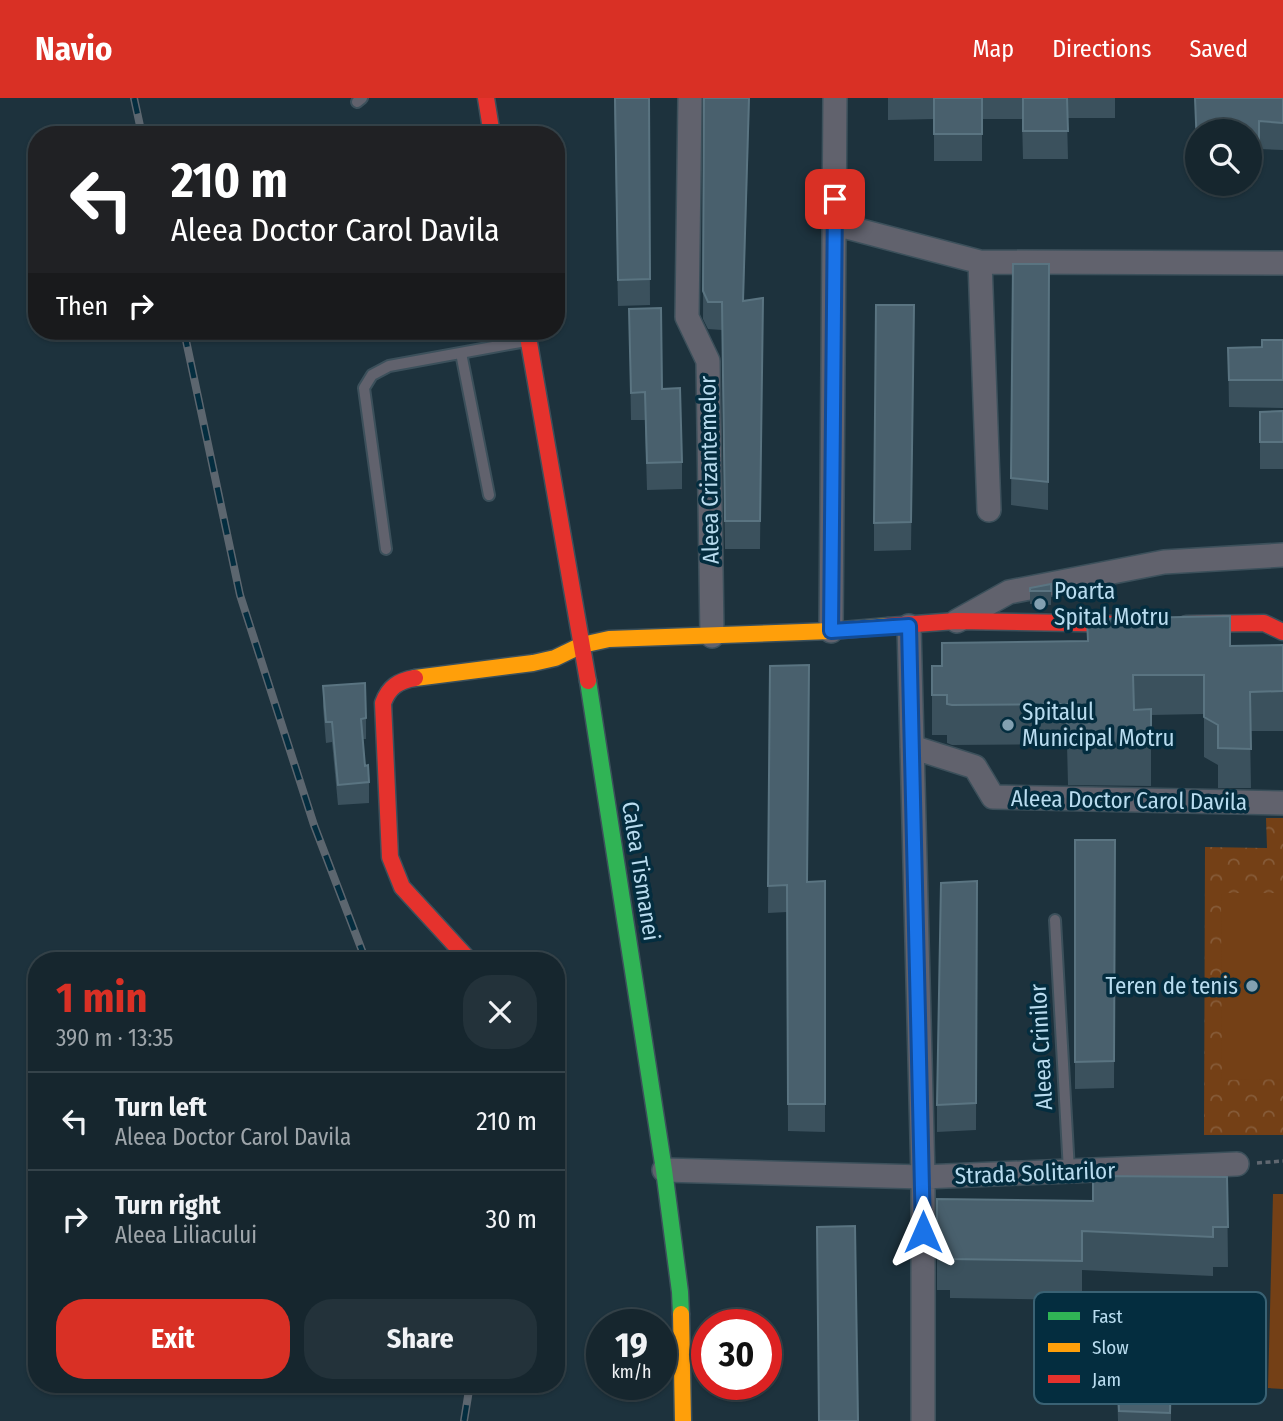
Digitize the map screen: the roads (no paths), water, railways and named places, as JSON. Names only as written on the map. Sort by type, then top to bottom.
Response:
[{"type":"street","points":[[486,98],[491,126]]},
{"type":"street","name":"Aleea Crizantemelor","points":[[690,98],[687,317],[708,361],[712,636]]},
{"type":"street","points":[[831,631],[835,98]]},
{"type":"street","points":[[835,224],[981,262],[1283,263]]},
{"type":"street","points":[[981,262],[989,510]]},
{"type":"street","name":"Calea Tismanei","points":[[528,340],[582,645],[664,1170],[680,1292],[683,1421]]},
{"type":"street","points":[[956,621],[1009,592],[1164,562],[1283,555]]},
{"type":"street","points":[[462,952],[402,887],[390,858],[383,703],[388,691],[402,680],[533,663],[555,658],[582,645],[609,639],[831,631],[956,621],[1142,624]]},
{"type":"street","points":[[1169,624],[1264,623],[1283,632]]},
{"type":"street","points":[[909,626],[923,1178],[923,1421]]},
{"type":"street","name":"Aleea Doctor Carol Davila","points":[[912,747],[975,767],[993,797],[1283,803]]},
{"type":"street","name":"Strada Solitarilor","points":[[664,1170],[923,1178],[1237,1164]]},
{"type":"lane","points":[[386,549],[364,388],[372,375],[389,366],[461,353],[509,340]]},
{"type":"lane","points":[[461,353],[489,495]]},
{"type":"lane","name":"Aleea Crinilor","points":[[1055,920],[1069,1171]]},
{"type":"railway","points":[[134,98],[140,126]]},
{"type":"railway","points":[[186,340],[240,595],[314,825],[363,952]]},
{"type":"railway","points":[[464,1421],[469,1393]]},
{"type":"place","name":"Poarta Spital Motru","points":[[1040,604]]},
{"type":"place","name":"Spitalul Municipal Motru","points":[[1008,725]]},
{"type":"place","name":"Teren de tenis","points":[[1252,986]]}]
